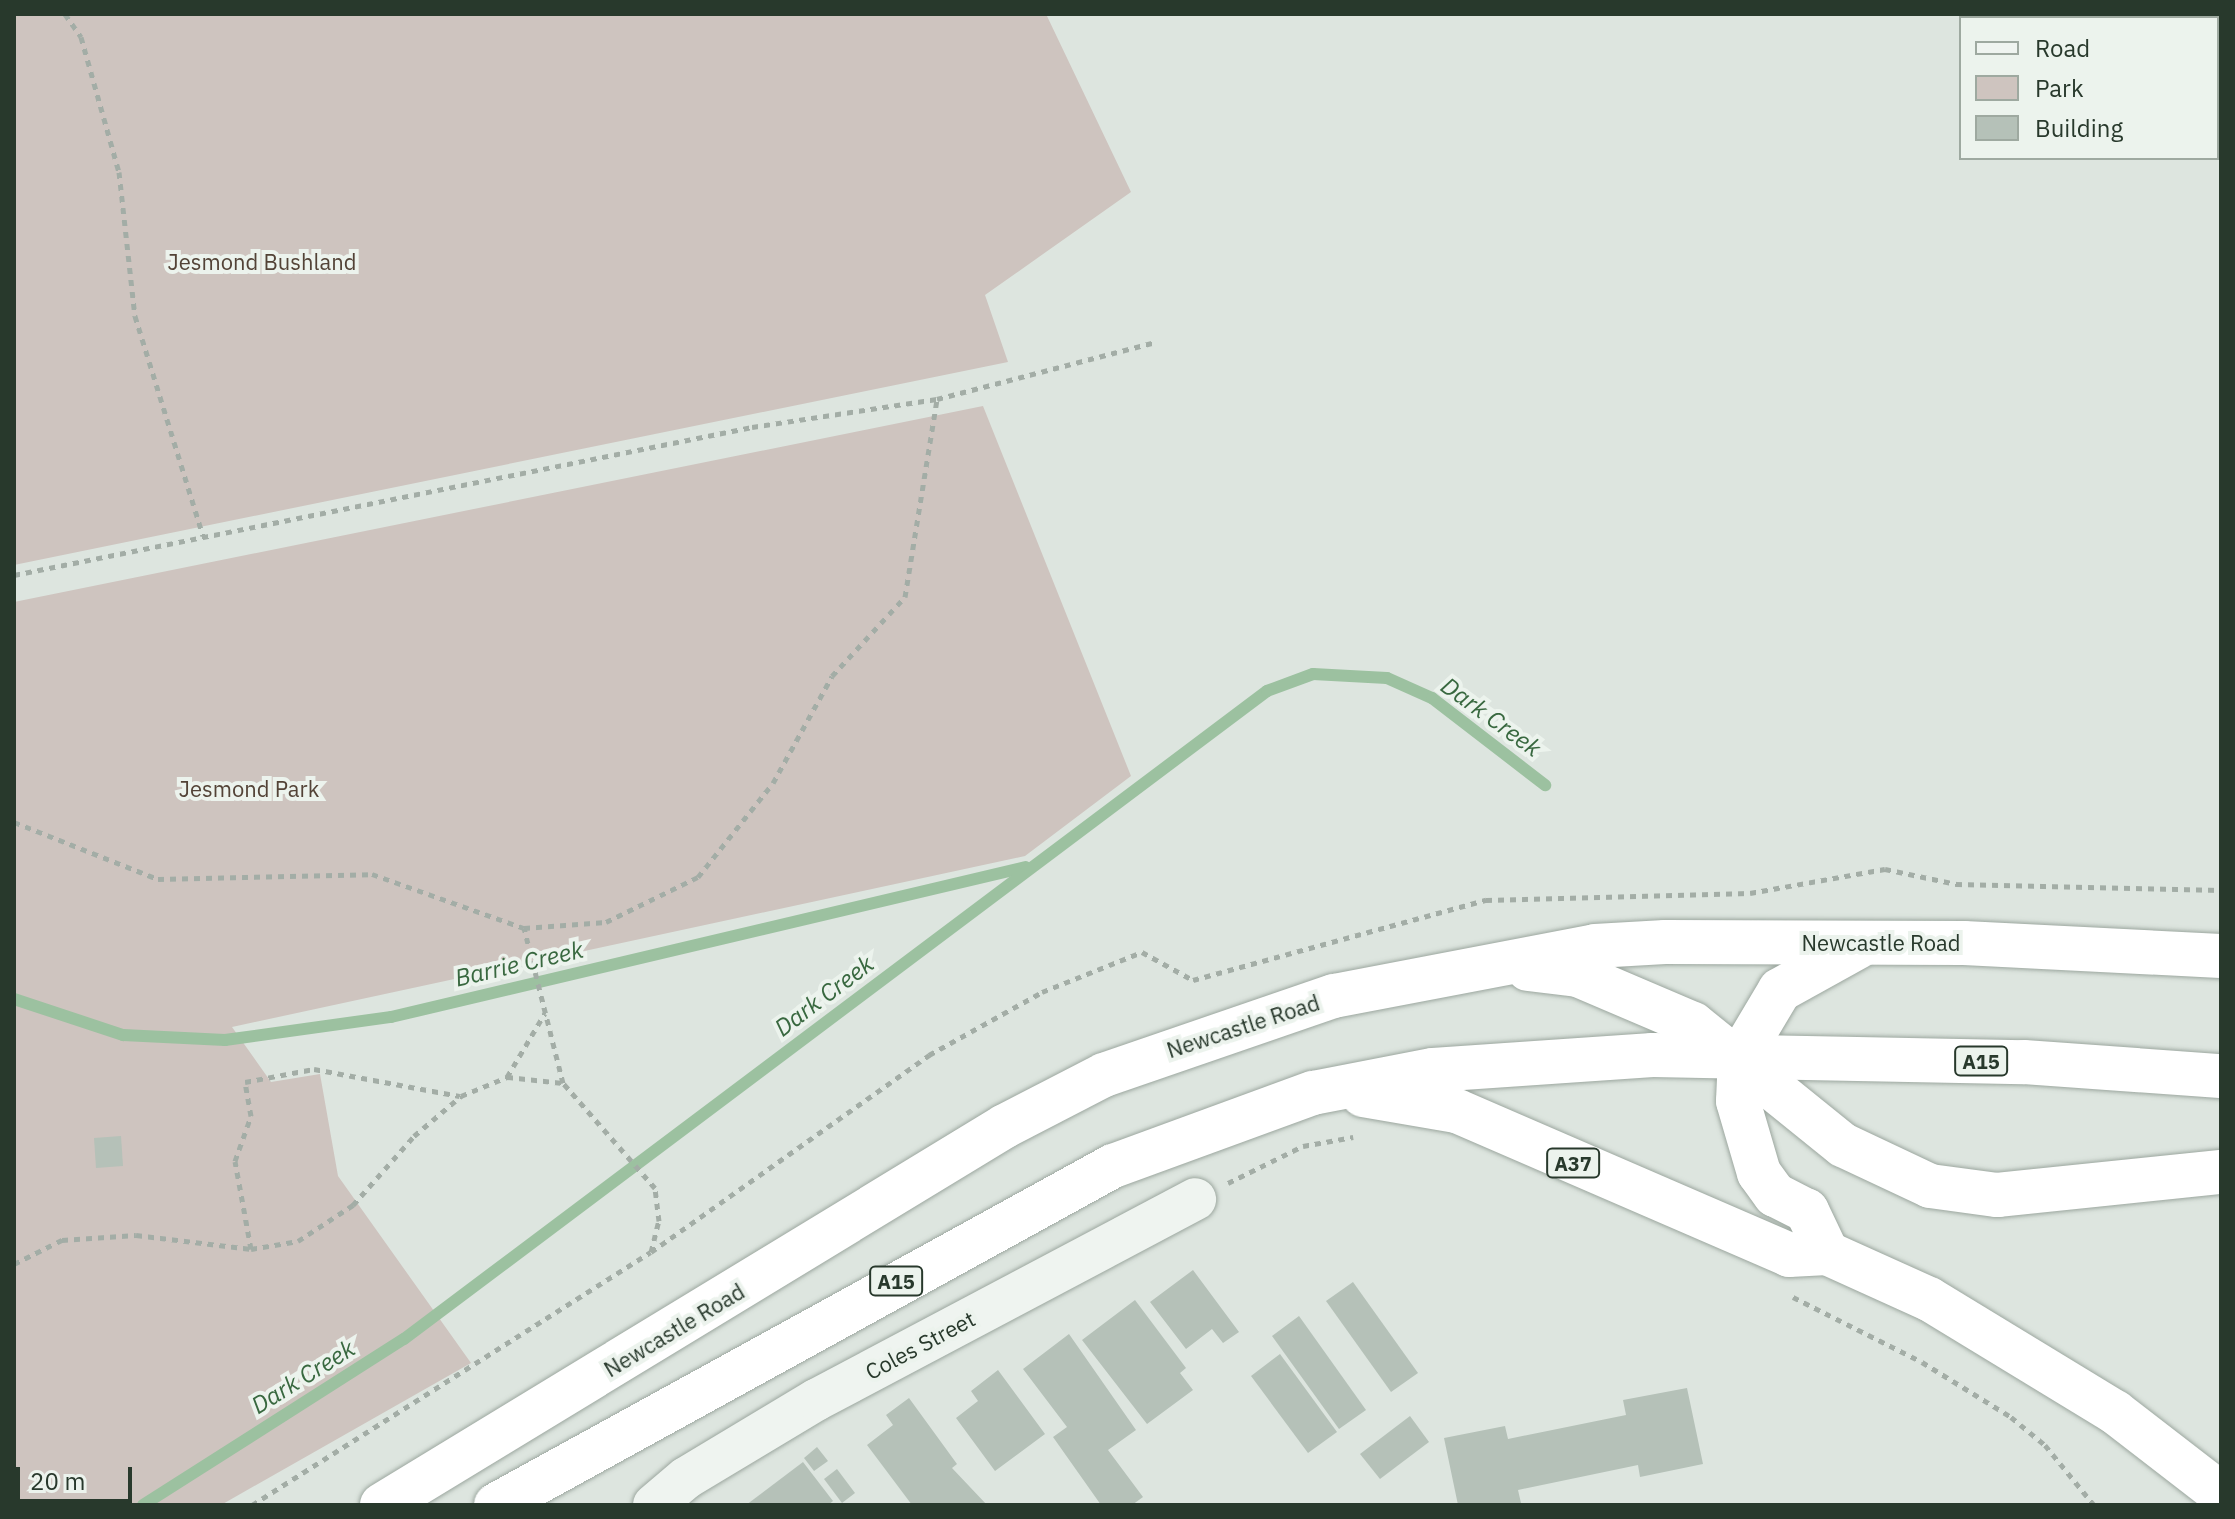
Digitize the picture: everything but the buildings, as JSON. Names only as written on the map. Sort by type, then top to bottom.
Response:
[{"type":"highway","name":"Newcastle Road","points":[[382,1505],[1005,1126],[1104,1075],[1334,996],[1506,966],[1595,946],[1870,942],[2221,956]]},
{"type":"highway","points":[[1827,1253],[1807,1211],[1775,1195],[1759,1173],[1738,1101],[1740,1057],[1780,990],[1814,966],[1870,942]]},
{"type":"highway","points":[[1506,966],[1578,975],[1693,1024],[1740,1057],[1843,1145],[1930,1186],[1997,1195],[2221,1172]]},
{"type":"highway","name":"A15","points":[[496,1505],[1113,1166],[1313,1093],[1548,1058],[1740,1057],[2024,1062],[2221,1076]]},
{"type":"highway","name":"A37","points":[[1313,1093],[1393,1096],[1457,1111],[1789,1255],[1827,1253],[1929,1299],[2021,1351],[2221,1494]]},
{"type":"street","name":"Coles Street","points":[[654,1505],[696,1472],[816,1400],[1195,1199]]},
{"type":"path","points":[[65,14],[81,37],[119,172],[135,316],[203,536]]},
{"type":"path","points":[[14,575],[752,427],[937,399],[1156,342]]},
{"type":"path","points":[[14,822],[158,879],[372,874],[524,928],[606,922],[698,877],[773,783],[832,676],[905,597],[937,399]]},
{"type":"path","points":[[252,1505],[651,1252],[659,1221],[655,1188],[563,1083],[535,959],[524,928]]},
{"type":"path","points":[[507,1077],[545,1011]]},
{"type":"path","points":[[251,1249],[235,1161],[251,1116],[245,1082],[314,1069],[461,1096]]},
{"type":"path","points":[[14,1264],[62,1240],[136,1235],[251,1249],[298,1241],[353,1205],[414,1136],[461,1096],[507,1077],[563,1083]]},
{"type":"path","points":[[1195,1199],[1303,1146],[1357,1137]]},
{"type":"path","points":[[1789,1295],[1922,1362],[2011,1417],[2045,1445],[2094,1505]]},
{"type":"green space","name":"Jesmond Bushland","points":[[14,14],[1046,14],[1131,192],[985,295],[1008,362],[14,565]]},
{"type":"green space","name":"Jesmond Park","points":[[983,406],[1131,776],[1025,856],[232,1027],[271,1082],[320,1074],[338,1176],[471,1363],[221,1505],[14,1505],[14,602]]},
{"type":"waterway","name":"Dark Creek","points":[[143,1505],[404,1339],[1267,691],[1313,674],[1387,678],[1432,698],[1545,785]]},
{"type":"waterway","name":"Barrie Creek","points":[[14,999],[123,1035],[225,1040],[391,1017],[1026,867]]}]
